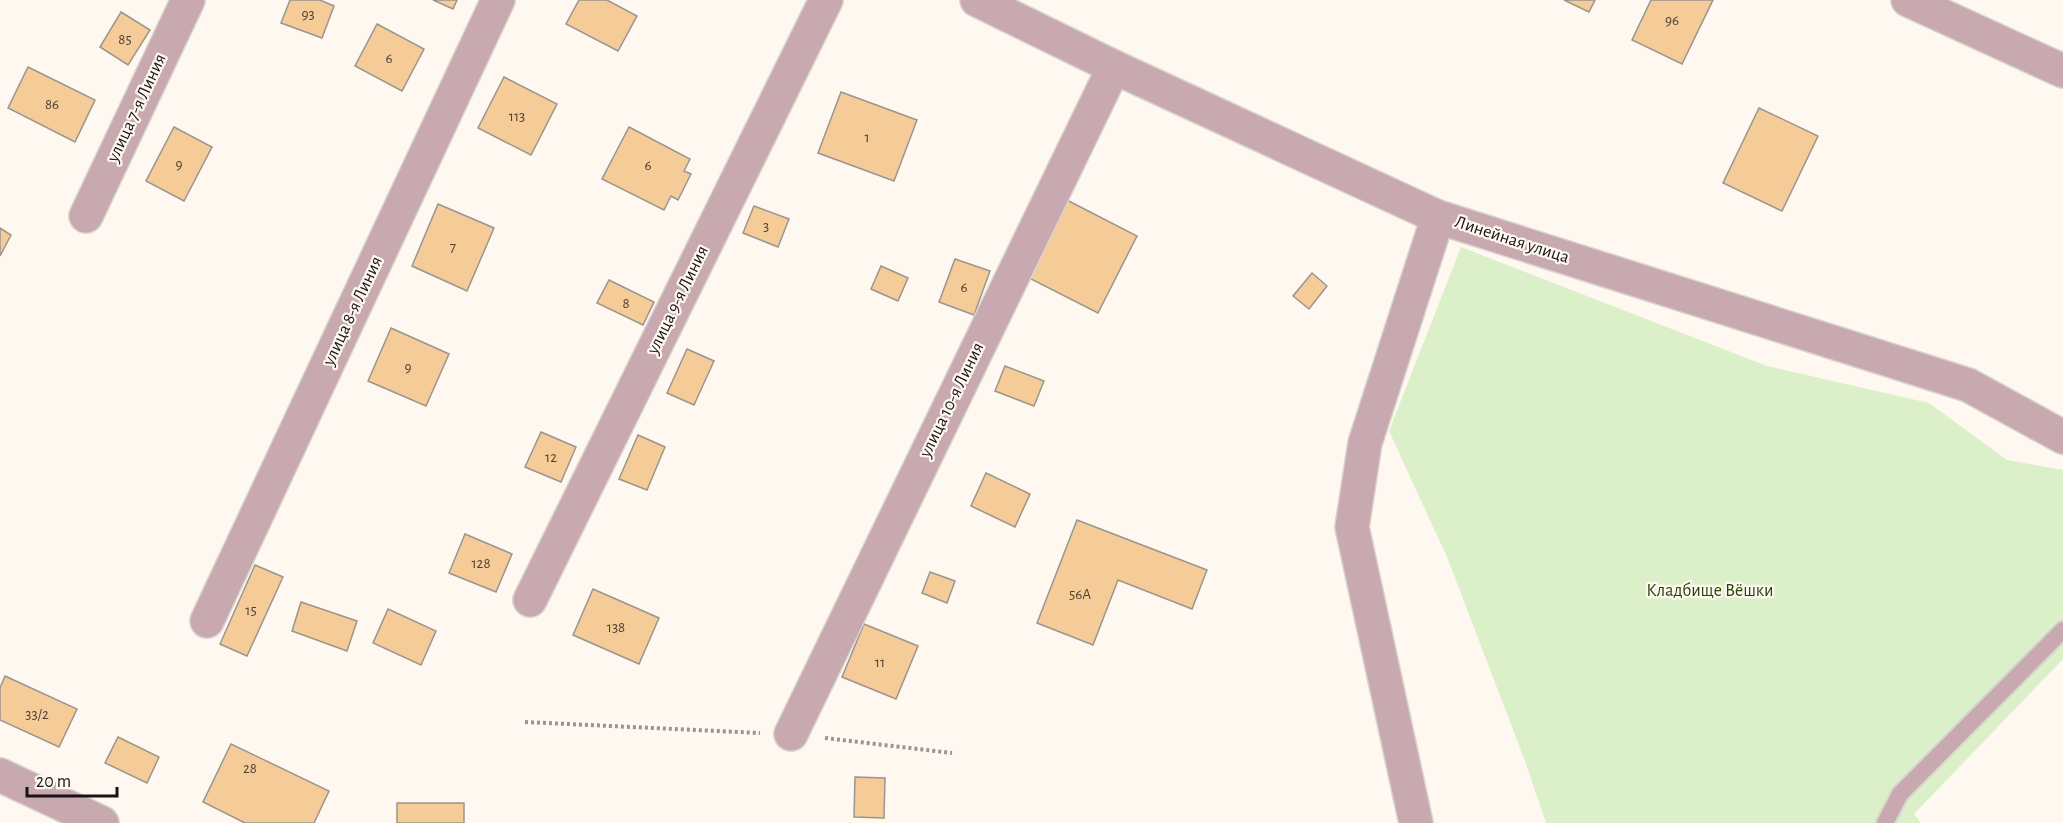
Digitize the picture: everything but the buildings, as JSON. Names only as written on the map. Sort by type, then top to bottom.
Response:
[{"type":"street","name":"улица 7-я Линия","points":[[86,216],[188,0]]},
{"type":"street","name":"улица 8-я Линия","points":[[207,621],[498,0]]},
{"type":"street","name":"улица 9-я Линия","points":[[530,600],[826,0]]},
{"type":"street","name":"Линейная улица","points":[[977,0],[1114,67],[1438,217],[1968,385],[2063,437]]},
{"type":"street","points":[[1908,0],[2063,71]]},
{"type":"street","name":"улица 10-я Линия","points":[[791,734],[1114,67]]},
{"type":"street","points":[[1416,823],[1352,527],[1365,443],[1438,217]]},
{"type":"street","points":[[0,775],[102,823]]},
{"type":"lane","points":[[1885,823],[1900,794],[2063,630]]},
{"type":"path","points":[[525,722],[791,734],[952,753]]},
{"type":"green space","name":"Кладбище Вёшки","points":[[1461,247],[1767,366],[1929,403],[2007,460],[2063,470],[2063,659],[1914,814],[1921,823],[1546,823],[1525,761],[1447,557],[1389,431]]}]
